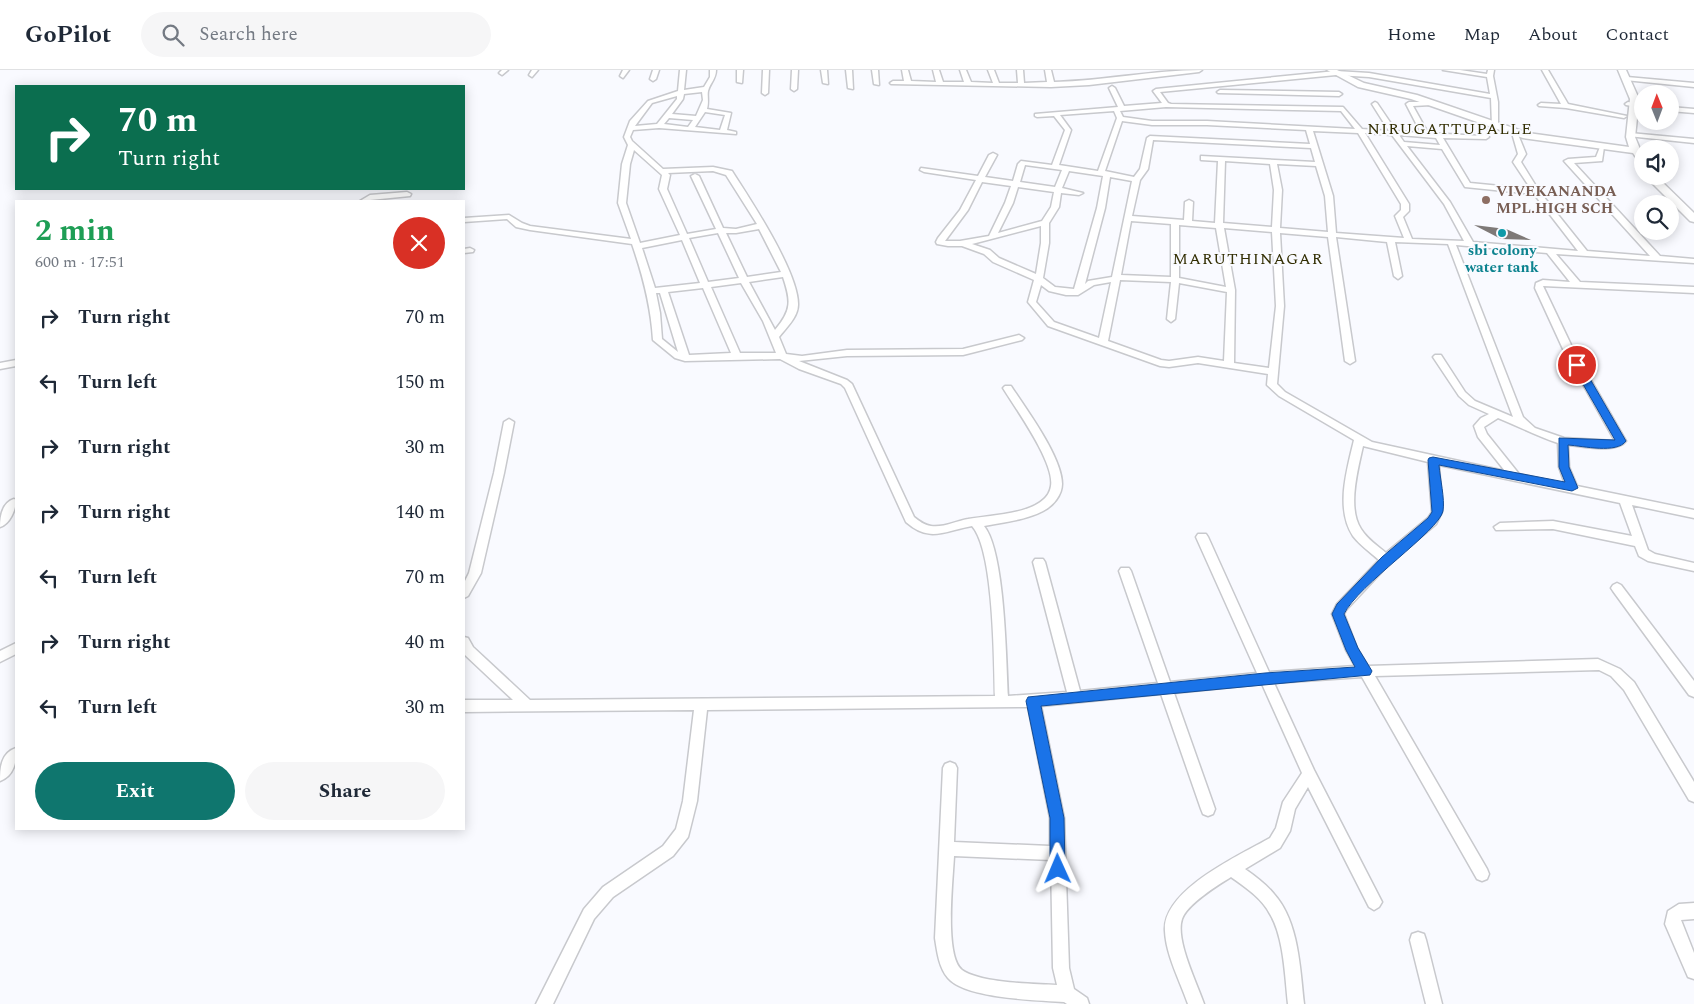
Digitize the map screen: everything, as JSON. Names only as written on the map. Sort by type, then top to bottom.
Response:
[{"type":"main road","points":[[1622,70],[1632,95],[1628,100],[1634,105]]},
{"type":"main road","points":[[1334,71],[1361,85],[1408,95],[1515,133],[1602,148],[1631,150],[1634,153]]},
{"type":"main road","points":[[1634,107],[1624,116],[1621,134],[1634,155]]},
{"type":"main road","points":[[1631,150],[1630,134],[1634,112]]},
{"type":"main road","points":[[1659,185],[1694,219]]},
{"type":"main road","points":[[1667,185],[1694,211]]},
{"type":"street","points":[[653,78],[656,70]]},
{"type":"street","points":[[659,126],[679,102],[683,70]]},
{"type":"street","points":[[690,129],[703,110],[706,100],[706,89],[713,77],[713,70]]},
{"type":"street","points":[[740,70],[740,82]]},
{"type":"street","points":[[765,93],[766,70]]},
{"type":"street","points":[[794,89],[795,70]]},
{"type":"street","points":[[824,70],[826,83]]},
{"type":"street","points":[[849,70],[851,88]]},
{"type":"street","points":[[875,70],[877,84]]},
{"type":"street","points":[[905,70],[908,83]]},
{"type":"street","points":[[936,70],[940,84]]},
{"type":"street","points":[[963,70],[968,84]]},
{"type":"street","points":[[992,70],[997,85]]},
{"type":"street","points":[[1020,70],[1021,86]]},
{"type":"street","points":[[1048,70],[1051,84]]},
{"type":"street","points":[[893,83],[1021,86],[1111,82],[1200,70]]},
{"type":"street","points":[[1446,70],[1490,73],[1494,96],[1495,126]]},
{"type":"street","points":[[1546,70],[1566,106]]},
{"type":"street","points":[[1166,105],[1156,91],[1334,71],[1494,96]]},
{"type":"street","points":[[1627,79],[1694,85]]},
{"type":"street","points":[[1238,83],[1241,92]]},
{"type":"street","points":[[1078,292],[1101,208],[1104,174],[1114,131],[1120,118],[1119,108],[1112,88]]},
{"type":"street","points":[[706,89],[679,93],[650,102],[629,128],[627,138],[664,175],[696,176],[719,169]]},
{"type":"street","points":[[1220,92],[1339,94]]},
{"type":"street","points":[[1426,135],[1409,104],[1431,103]]},
{"type":"street","points":[[1375,104],[1402,144],[1443,195],[1459,219],[1470,244]]},
{"type":"street","points":[[1541,104],[1566,106],[1624,116]]},
{"type":"street","points":[[1037,115],[1166,105],[1340,108],[1346,110],[1405,204],[1405,211],[1399,216],[1409,241]]},
{"type":"street","points":[[703,110],[729,114],[723,132]]},
{"type":"street","points":[[1679,110],[1694,112]]},
{"type":"street","points":[[1055,113],[1068,130],[1055,166]]},
{"type":"street","points":[[667,116],[697,118]]},
{"type":"street","points":[[1120,118],[1168,121],[1315,146]]},
{"type":"street","points":[[1103,342],[1136,180],[1140,178],[1144,169],[1149,139],[1235,143],[1258,135],[1308,127],[1360,132],[1484,138],[1486,137],[1480,120]]},
{"type":"street","points":[[1167,139],[1168,121]]},
{"type":"street","points":[[629,128],[659,126],[734,133]]},
{"type":"street","points":[[1308,127],[1329,196],[1332,234],[1350,361]]},
{"type":"street","points":[[1515,133],[1522,154],[1518,162],[1536,192],[1585,254]]},
{"type":"street","points":[[1630,134],[1694,141]]},
{"type":"street","points":[[1438,136],[1468,185],[1536,192]]},
{"type":"street","points":[[1235,143],[1241,160]]},
{"type":"street","points":[[1402,144],[1443,147]]},
{"type":"street","points":[[632,145],[626,164],[622,203],[651,291],[660,342],[674,354],[685,358],[782,356],[802,359],[847,353],[962,352],[1020,338]]},
{"type":"street","points":[[1602,148],[1599,159],[1568,161],[1658,260]]},
{"type":"street","points":[[993,155],[968,204],[946,231],[940,242],[946,245],[965,244],[1045,223]]},
{"type":"street","points":[[1204,158],[1318,164]]},
{"type":"street","points":[[1222,159],[1220,225],[1231,290],[1229,365]]},
{"type":"street","points":[[1273,161],[1278,190],[1276,230],[1280,306],[1272,384],[1282,394],[1369,445],[1694,514]]},
{"type":"street","points":[[987,252],[990,237],[1009,203],[1022,164],[1028,162],[1136,180]]},
{"type":"street","points":[[664,175],[719,169],[729,173],[786,274],[794,296],[794,306],[790,316],[774,337]]},
{"type":"street","points":[[1066,169],[1058,190],[1055,207],[1045,223],[1045,243],[1039,279],[1032,302],[1045,319],[1068,331],[1164,364],[1198,360],[1273,372]]},
{"type":"street","points":[[924,170],[1015,184],[1031,182],[1058,190],[1078,193]]},
{"type":"street","points":[[664,175],[663,188],[686,236],[737,356]]},
{"type":"street","points":[[696,176],[744,280],[782,356],[802,367],[844,382],[849,386],[910,520],[916,526],[923,529],[942,531],[969,523],[978,523],[1033,511],[1046,504],[1054,495],[1057,485],[1047,453],[1008,388]]},
{"type":"street","points":[[366,200],[370,197],[406,195]]},
{"type":"street","points":[[1188,223],[1189,202]]},
{"type":"street","points":[[465,220],[509,217],[519,225],[530,228],[636,244],[721,230],[736,231],[760,226]]},
{"type":"street","points":[[1128,218],[1409,241],[1452,242],[1549,252],[1694,261]]},
{"type":"street","points":[[1171,319],[1175,280],[1175,222]]},
{"type":"street","points":[[1390,239],[1398,276]]},
{"type":"street","points":[[1452,242],[1519,419],[1524,425]]},
{"type":"street","points":[[965,244],[987,252],[996,260],[1039,279],[1052,289],[1066,292],[1078,292],[1091,283],[1116,278],[1175,280],[1231,290]]},
{"type":"street","points":[[1549,252],[1576,283]]},
{"type":"street","points":[[651,291],[706,286],[786,274]]},
{"type":"street","points":[[1438,357],[1465,398],[1497,414],[1524,425],[1531,430],[1563,441],[1618,444],[1621,441],[1568,350],[1539,288],[1543,283],[1576,283],[1694,290]]},
{"type":"street","points":[[663,290],[685,358]]},
{"type":"street","points":[[0,366],[15,363]]},
{"type":"street","points":[[1497,414],[1485,420],[1479,426],[1482,435],[1515,476]]},
{"type":"street","points":[[465,591],[475,573],[509,422]]},
{"type":"street","points":[[1359,439],[1350,482],[1350,517],[1357,532],[1386,560]]},
{"type":"street","points":[[1563,441],[1564,467],[1572,488]]},
{"type":"street","points":[[1433,460],[1437,512],[1432,521],[1386,560],[1341,607],[1338,614],[1352,650],[1482,874]]},
{"type":"street","points":[[1625,500],[1640,549],[1646,556],[1694,568]]},
{"type":"street","points":[[0,504],[15,503]]},
{"type":"street","points":[[0,523],[15,503]]},
{"type":"street","points":[[978,523],[984,531],[994,572],[1002,701]]},
{"type":"street","points":[[1500,527],[1546,525],[1570,527],[1638,542]]},
{"type":"street","points":[[1202,537],[1309,774],[1374,902]]},
{"type":"street","points":[[1039,562],[1074,697]]},
{"type":"street","points":[[1125,571],[1164,688],[1208,809]]},
{"type":"street","points":[[1617,588],[1694,691]]},
{"type":"street","points":[[465,644],[469,652],[527,706]]},
{"type":"street","points":[[0,657],[15,649]]},
{"type":"street","points":[[465,706],[1033,701],[1265,678],[1365,671],[1598,664],[1611,668],[1621,675],[1630,686],[1694,795]]},
{"type":"street","points":[[1033,701],[1057,818],[1061,968],[1067,994]]},
{"type":"street","points":[[544,1004],[589,914],[608,892],[668,851],[683,832],[690,800],[701,704]]},
{"type":"street","points":[[0,775],[15,755]]},
{"type":"street","points":[[950,768],[943,938],[947,960],[956,976],[972,984],[1067,994],[1081,1004]]},
{"type":"street","points":[[1196,1004],[1175,945],[1172,929],[1176,912],[1187,900],[1210,882],[1275,842],[1283,831],[1288,807],[1309,774]]},
{"type":"street","points":[[947,849],[1057,853]]},
{"type":"street","points":[[1233,869],[1270,900],[1280,916],[1296,1004]]},
{"type":"street","points":[[1694,911],[1679,912],[1673,916],[1673,924],[1694,971]]},
{"type":"street","points":[[1418,940],[1434,1004]]},
{"type":"building","name":"sbi colony water tank","points":[[1474,225],[1506,229],[1531,240],[1501,239]]},
{"type":"place","name":"VIVEKANANDA MPL.HIGH SCH","points":[[1486,200]]},
{"type":"place","name":"sbi colony water tank","points":[[1502,233]]},
{"type":"district","name":"NIRUGATTUPALLE","points":[[1450,129]]},
{"type":"district","name":"MARUTHINAGAR","points":[[1248,259]]},
{"type":"route","points":[[1058,869],[1057,818],[1033,701],[1265,678],[1365,671],[1352,650],[1338,614],[1341,607],[1386,560],[1432,521],[1437,512],[1433,460],[1572,488],[1564,467],[1563,441],[1611,445],[1618,444],[1621,441],[1577,365]]}]
